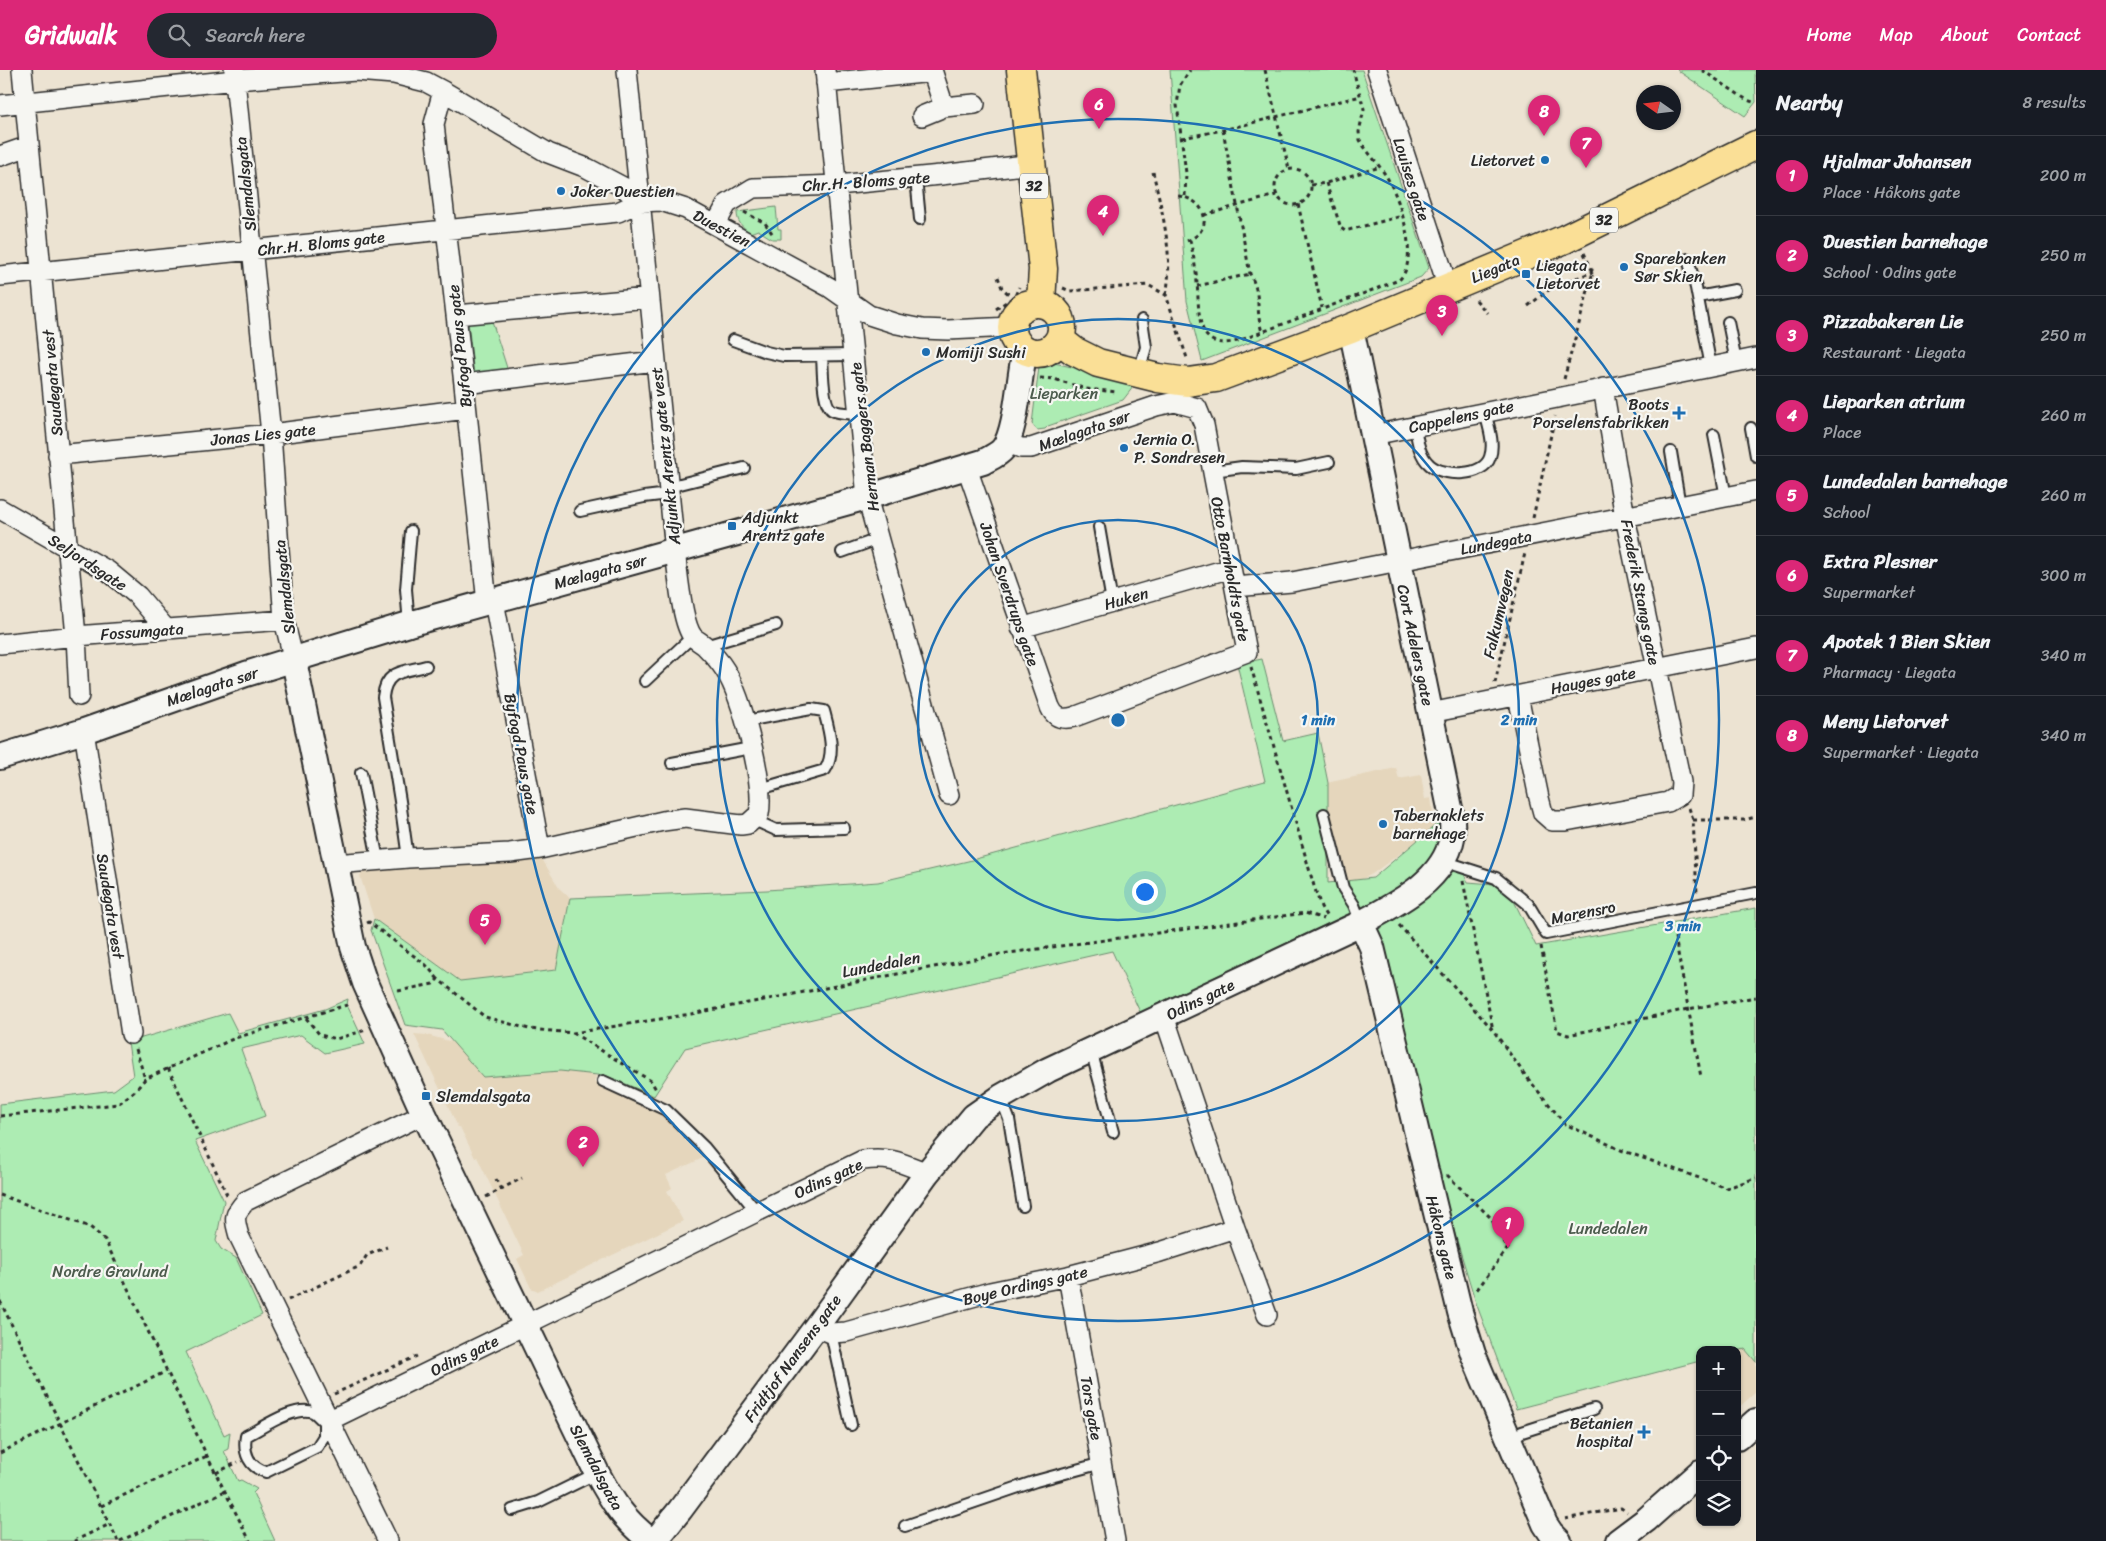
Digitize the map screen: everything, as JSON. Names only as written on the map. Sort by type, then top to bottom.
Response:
[{"type":"main road","name":"32","points":[[1021,70],[1044,269],[1042,302]]},
{"type":"main road","name":"Liegata","points":[[1132,383],[1201,381],[1216,378],[1461,290],[1756,145]]},
{"type":"main road","points":[[1042,302],[1056,310],[1060,316],[1063,324],[1060,340],[1056,346],[1044,352],[1031,352],[1010,329],[1014,318],[1022,307],[1029,303],[1042,302]]},
{"type":"main road","name":"32","points":[[1060,340],[1088,359],[1132,383]]},
{"type":"street","name":"Saudegata vest","points":[[22,70],[76,636],[79,696]]},
{"type":"street","name":"Adjunkt Arentz gate vest","points":[[628,70],[655,361],[675,550],[686,619],[699,641],[724,668],[736,689],[746,720],[760,790],[761,805],[759,814],[754,820]]},
{"type":"street","name":"Louises gate","points":[[1377,70],[1461,290]]},
{"type":"street","points":[[826,76],[932,71],[944,107]]},
{"type":"street","points":[[0,105],[234,75],[356,72],[428,76],[443,91],[548,153],[587,168],[623,187],[640,202]]},
{"type":"street","name":"Slemdalsgata","points":[[234,75],[271,434],[284,620],[353,947],[365,983],[424,1114],[597,1474],[616,1507],[635,1528],[651,1541]]},
{"type":"street","name":"Herman Baggers gate","points":[[826,76],[867,497],[949,795]]},
{"type":"street","name":"Byfogd Paus gate","points":[[443,91],[434,124],[490,602],[540,849]]},
{"type":"street","points":[[922,116],[944,107],[975,104]]},
{"type":"street","points":[[0,156],[29,146]]},
{"type":"street","name":"Chr.H. Bloms gate","points":[[716,224],[728,204],[753,188],[837,185],[1032,164]]},
{"type":"street","name":"Duestien","points":[[640,202],[661,201],[686,209],[829,287],[869,315],[897,324],[922,329],[1010,329]]},
{"type":"street","name":"Chr.H. Bloms gate","points":[[0,276],[618,212],[640,202]]},
{"type":"street","points":[[456,315],[649,298]]},
{"type":"street","name":"Cort Adelers gate","points":[[1351,328],[1452,818],[1452,838],[1443,861],[1420,887],[1388,908],[1357,914]]},
{"type":"street","points":[[1007,443],[1013,425],[1010,329]]},
{"type":"street","name":"Cappelens gate","points":[[1373,435],[1559,396],[1756,358]]},
{"type":"street","points":[[464,384],[655,361]]},
{"type":"street","name":"Frederik Stangs gate","points":[[1603,388],[1625,517],[1681,782],[1680,795]]},
{"type":"street","name":"Mælagata sør","points":[[0,757],[84,731],[183,695],[409,624],[966,468],[991,458],[1007,443],[1021,448],[1031,448],[1156,406],[1175,402],[1197,408]]},
{"type":"street","name":"Otto Barnholdts gate","points":[[1058,717],[1065,719],[1074,717],[1247,652],[1204,425],[1197,408]]},
{"type":"street","name":"Jonas Lies gate","points":[[58,455],[271,434],[466,409]]},
{"type":"street","name":"Johan Sverdrups gate","points":[[966,468],[1050,707],[1058,717]]},
{"type":"street","name":"Lundegata","points":[[1235,587],[1292,582],[1756,491]]},
{"type":"street","name":"Seljordsgate","points":[[0,509],[108,571],[138,596],[166,629]]},
{"type":"street","name":"Huken","points":[[1021,628],[1231,568]]},
{"type":"street","name":"Fossumgata","points":[[0,644],[76,636],[284,620]]},
{"type":"street","name":"Hauges gate","points":[[1430,713],[1756,648]]},
{"type":"street","points":[[1518,696],[1543,813],[1552,821],[1566,821],[1668,802],[1680,795]]},
{"type":"street","name":"Saudegata vest","points":[[84,731],[132,1034]]},
{"type":"street","points":[[335,864],[510,853],[540,849],[663,821],[685,818],[741,826],[754,820]]},
{"type":"street","name":"Odins gate","points":[[327,1421],[863,1160],[878,1158],[894,1159],[927,1173],[974,1116],[1001,1097],[1048,1070],[1164,1016],[1357,914]]},
{"type":"street","name":"Håkons gate","points":[[1357,914],[1372,947],[1460,1312],[1473,1354],[1545,1524],[1558,1535]]},
{"type":"street","points":[[1164,1016],[1266,1315]]},
{"type":"street","points":[[388,1541],[327,1421],[320,1400],[239,1236],[235,1223],[236,1212],[246,1201],[424,1114]]},
{"type":"street","name":"Fridtjof Nansens gate","points":[[655,1541],[824,1330],[927,1173]]},
{"type":"street","name":"Boye Ordings gate","points":[[824,1330],[846,1332],[990,1292],[1068,1276],[1160,1252],[1235,1228]]},
{"type":"street","name":"Tors gate","points":[[1068,1276],[1116,1541]]},
{"type":"street","points":[[1739,1436],[1756,1421]]},
{"type":"street","points":[[1624,1537],[1696,1475]]},
{"type":"lane","points":[[916,178],[920,219]]},
{"type":"lane","points":[[1688,259],[1698,297],[1711,366]]},
{"type":"lane","points":[[1698,297],[1735,290]]},
{"type":"lane","points":[[1132,383],[1146,347],[1142,320]]},
{"type":"lane","points":[[1728,322],[1736,362]]},
{"type":"lane","points":[[733,340],[766,352],[784,356],[854,355]]},
{"type":"lane","points":[[822,356],[825,397],[828,407],[834,412],[860,414]]},
{"type":"lane","points":[[1415,426],[1418,443],[1424,459],[1430,466],[1452,474],[1480,470],[1490,458],[1492,449],[1485,412]]},
{"type":"lane","points":[[1751,428],[1756,456]]},
{"type":"lane","points":[[1714,435],[1726,497]]},
{"type":"lane","points":[[1671,452],[1680,506]]},
{"type":"lane","points":[[1213,471],[1242,467],[1296,469],[1330,462]]},
{"type":"lane","points":[[580,512],[644,497],[744,468]]},
{"type":"lane","points":[[1099,527],[1112,602]]},
{"type":"lane","points":[[409,624],[406,589],[411,531]]},
{"type":"lane","points":[[842,552],[878,539]]},
{"type":"lane","points":[[645,681],[699,641],[713,642],[776,625]]},
{"type":"lane","points":[[408,858],[383,697],[384,685],[391,676],[426,666]]},
{"type":"lane","points":[[746,720],[811,709],[824,711],[829,729],[831,748],[828,765],[825,770],[760,790]]},
{"type":"lane","points":[[672,763],[752,748]]},
{"type":"lane","points":[[361,774],[378,860]]},
{"type":"lane","points":[[1324,814],[1343,888],[1357,914]]},
{"type":"lane","points":[[754,820],[776,830],[844,828]]},
{"type":"lane","name":"Marensro","points":[[1443,861],[1496,878],[1528,904],[1546,934],[1756,893]]},
{"type":"lane","points":[[1091,1050],[1113,1132]]},
{"type":"lane","points":[[603,1081],[669,1113],[704,1147],[757,1212]]},
{"type":"lane","points":[[1001,1097],[1009,1119],[1023,1206]]},
{"type":"lane","points":[[824,1330],[851,1426]]},
{"type":"lane","points":[[1508,1440],[1522,1432],[1594,1409]]},
{"type":"lane","points":[[302,1411],[313,1412],[327,1421],[324,1436],[317,1447],[266,1472],[256,1469],[247,1458],[244,1446],[246,1436],[285,1415],[302,1411]]},
{"type":"lane","points":[[905,1526],[1036,1481],[1102,1463]]},
{"type":"lane","points":[[512,1510],[538,1502],[597,1474]]},
{"type":"path","points":[[1185,196],[1186,173],[1176,105],[1177,94],[1184,77],[1190,70]]},
{"type":"path","points":[[1265,70],[1289,169]]},
{"type":"path","points":[[1190,240],[1200,323],[1209,337],[1215,342],[1233,343],[1398,280],[1403,276],[1409,252],[1402,216],[1394,191],[1380,167],[1360,140],[1359,132],[1364,109],[1353,70]]},
{"type":"path","points":[[1702,70],[1747,100],[1756,103]]},
{"type":"path","points":[[1182,138],[1223,130],[1361,96]]},
{"type":"path","points":[[1223,130],[1250,274],[1257,287],[1257,312],[1262,332]]},
{"type":"path","points":[[1311,185],[1326,183],[1380,167]]},
{"type":"path","points":[[1289,169],[1300,170],[1309,179],[1311,185],[1307,199],[1298,204],[1283,203],[1274,190],[1276,179],[1289,169]]},
{"type":"path","points":[[1153,172],[1163,214],[1169,280],[1166,296]]},
{"type":"path","points":[[1326,183],[1341,228],[1345,230],[1402,216]]},
{"type":"path","points":[[1204,215],[1276,195]]},
{"type":"path","points":[[1178,196],[1192,198],[1198,203],[1204,215],[1202,230],[1190,240],[1183,242]]},
{"type":"path","points":[[1298,204],[1322,308]]},
{"type":"path","points":[[738,209],[765,223],[774,237],[780,241]]},
{"type":"path","points":[[1528,306],[1554,286],[1592,272],[1580,245]]},
{"type":"path","name":"Falkumvegen","points":[[1490,701],[1529,536],[1559,396],[1592,272]]},
{"type":"path","points":[[1197,286],[1250,274]]},
{"type":"path","points":[[998,277],[1002,288],[1013,298]]},
{"type":"path","points":[[1010,329],[999,308],[1013,298],[1021,283]]},
{"type":"path","points":[[1461,290],[1487,312]]},
{"type":"path","points":[[1034,377],[1054,379],[1086,389],[1132,383]]},
{"type":"path","points":[[1247,652],[1321,907],[1328,920],[1357,914]]},
{"type":"path","points":[[1680,795],[1687,804],[1693,820],[1698,904]]},
{"type":"path","points":[[1693,820],[1744,820],[1756,818]]},
{"type":"path","points":[[1443,861],[1463,882],[1493,1030]]},
{"type":"path","name":"Lundedalen","points":[[363,923],[369,922],[426,965],[438,979],[485,1016],[529,1029],[573,1033],[691,1014],[1001,954],[1305,913],[1328,920]]},
{"type":"path","points":[[1394,923],[1398,924],[1493,1030],[1525,1075],[1565,1124],[1621,1150],[1727,1188],[1756,1178]]},
{"type":"path","points":[[1546,934],[1541,942],[1557,1031],[1568,1035],[1688,1009],[1756,997]]},
{"type":"path","points":[[1675,937],[1702,1077]]},
{"type":"path","points":[[398,991],[433,984],[438,979]]},
{"type":"path","points":[[0,1116],[118,1104],[145,1079],[235,1038],[347,1005]]},
{"type":"path","points":[[306,1018],[320,1035],[336,1039],[383,1024]]},
{"type":"path","points":[[573,1033],[651,1081],[669,1113]]},
{"type":"path","points":[[132,1034],[145,1079]]},
{"type":"path","points":[[168,1068],[236,1212]]},
{"type":"path","points":[[1428,1179],[1448,1174],[1491,1218],[1508,1248],[1460,1312]]},
{"type":"path","points":[[483,1198],[522,1178]]},
{"type":"path","points":[[496,1179],[500,1190]]},
{"type":"path","points":[[0,1195],[90,1227],[105,1240],[206,1456],[250,1541]]},
{"type":"path","points":[[274,1307],[360,1266],[367,1255],[386,1247]]},
{"type":"path","points":[[0,1301],[119,1541],[225,1491]]},
{"type":"path","points":[[320,1400],[418,1356]]},
{"type":"path","points":[[0,1453],[167,1371]]},
{"type":"path","points":[[101,1506],[206,1456]]},
{"type":"path","points":[[216,1473],[247,1458]]},
{"type":"path","points":[[1558,1535],[1621,1508],[1630,1514],[1622,1522],[1624,1537]]},
{"type":"path","points":[[74,1541],[110,1524]]},
{"type":"shaded area","name":"Tabernaklets barnehage","points":[[1396,768],[1399,779],[1421,775],[1425,799],[1431,798],[1435,828],[1372,874],[1351,885],[1294,790]]},
{"type":"shaded area","points":[[541,857],[559,888],[570,898],[556,970],[460,981],[374,919],[360,876],[366,865]]},
{"type":"shaded area","points":[[414,1034],[427,1035],[467,1046],[582,1070],[596,1076],[594,1082],[664,1115],[694,1142],[703,1158],[666,1175],[672,1188],[667,1191],[683,1221],[538,1291],[531,1288],[517,1259],[524,1255],[477,1157],[475,1158],[460,1127],[458,1127]]},
{"type":"shaded area","points":[[1756,1343],[1756,1392],[1741,1405],[1741,1391],[1741,1349]]},
{"type":"green space","points":[[1170,70],[1362,70],[1429,268],[1421,277],[1202,361],[1187,301]]},
{"type":"green space","points":[[1677,70],[1755,70],[1756,102],[1745,116]]},
{"type":"green space","points":[[776,207],[778,229],[781,229],[781,239],[772,239],[758,230],[750,233],[738,219],[737,212]]},
{"type":"green space","points":[[468,321],[492,321],[508,371],[474,376]]},
{"type":"green space","name":"Lieparken","points":[[1054,363],[1137,382],[1123,400],[1048,426],[1045,429],[1037,430],[1032,424],[1039,367]]},
{"type":"green space","name":"Lundedalen","points":[[1262,659],[1283,741],[1318,733],[1328,783],[1328,883],[1373,878],[1438,823],[1468,882],[1493,884],[1513,899],[1536,946],[1756,908],[1756,1362],[1745,1349],[1741,1350],[1741,1346],[1696,1346],[1696,1362],[1516,1409],[1476,1303],[1434,1165],[1361,908],[1140,1012],[1112,951],[685,1048],[654,1096],[607,1076],[560,1071],[483,1077],[442,1030],[405,1025],[371,930],[374,919],[460,981],[556,970],[570,898],[767,890],[878,882],[968,861],[1265,781],[1237,664]]},
{"type":"green space","name":"Nordre Gravlund","points":[[348,999],[347,1005],[365,1044],[325,1053],[301,1035],[241,1049],[265,1116],[195,1141],[224,1201],[216,1241],[221,1249],[236,1258],[262,1315],[186,1352],[224,1435],[230,1432],[228,1449],[224,1451],[238,1481],[241,1480],[257,1489],[253,1493],[275,1541],[0,1541],[0,1104],[114,1090],[133,1076],[128,1042],[228,1013],[238,1033],[325,1009]]},
{"type":"place","name":"Extra Plesner","points":[[1099,129]]},
{"type":"place","name":"Meny Lietorvet","points":[[1544,136]]},
{"type":"place","name":"Lietorvet","points":[[1545,160]]},
{"type":"place","name":"Apotek 1 Bien Skien","points":[[1586,168]]},
{"type":"place","name":"Joker Duestien","points":[[561,191]]},
{"type":"place","name":"Lieparken atrium","points":[[1103,236]]},
{"type":"place","name":"Sparebanken Sør Skien","points":[[1624,267]]},
{"type":"place","name":"Liegata Lietorvet","points":[[1526,274]]},
{"type":"place","name":"Pizzabakeren Lie","points":[[1442,336]]},
{"type":"place","name":"Momiji Sushi","points":[[926,352]]},
{"type":"place","name":"Boots Porselensfabrikken","points":[[1679,413]]},
{"type":"place","name":"Jernia O. P. Sondresen","points":[[1124,448]]},
{"type":"place","name":"Adjunkt Arentz gate","points":[[732,526]]},
{"type":"place","name":"Tabernaklets barnehage","points":[[1383,824]]},
{"type":"place","name":"Lundedalen barnehage","points":[[485,945]]},
{"type":"place","name":"Slemdalsgata","points":[[426,1096]]},
{"type":"place","name":"Duestien barnehage","points":[[583,1167]]},
{"type":"place","name":"Hjalmar Johansen","points":[[1508,1248]]},
{"type":"place","name":"Betanien hospital","points":[[1644,1432]]}]
